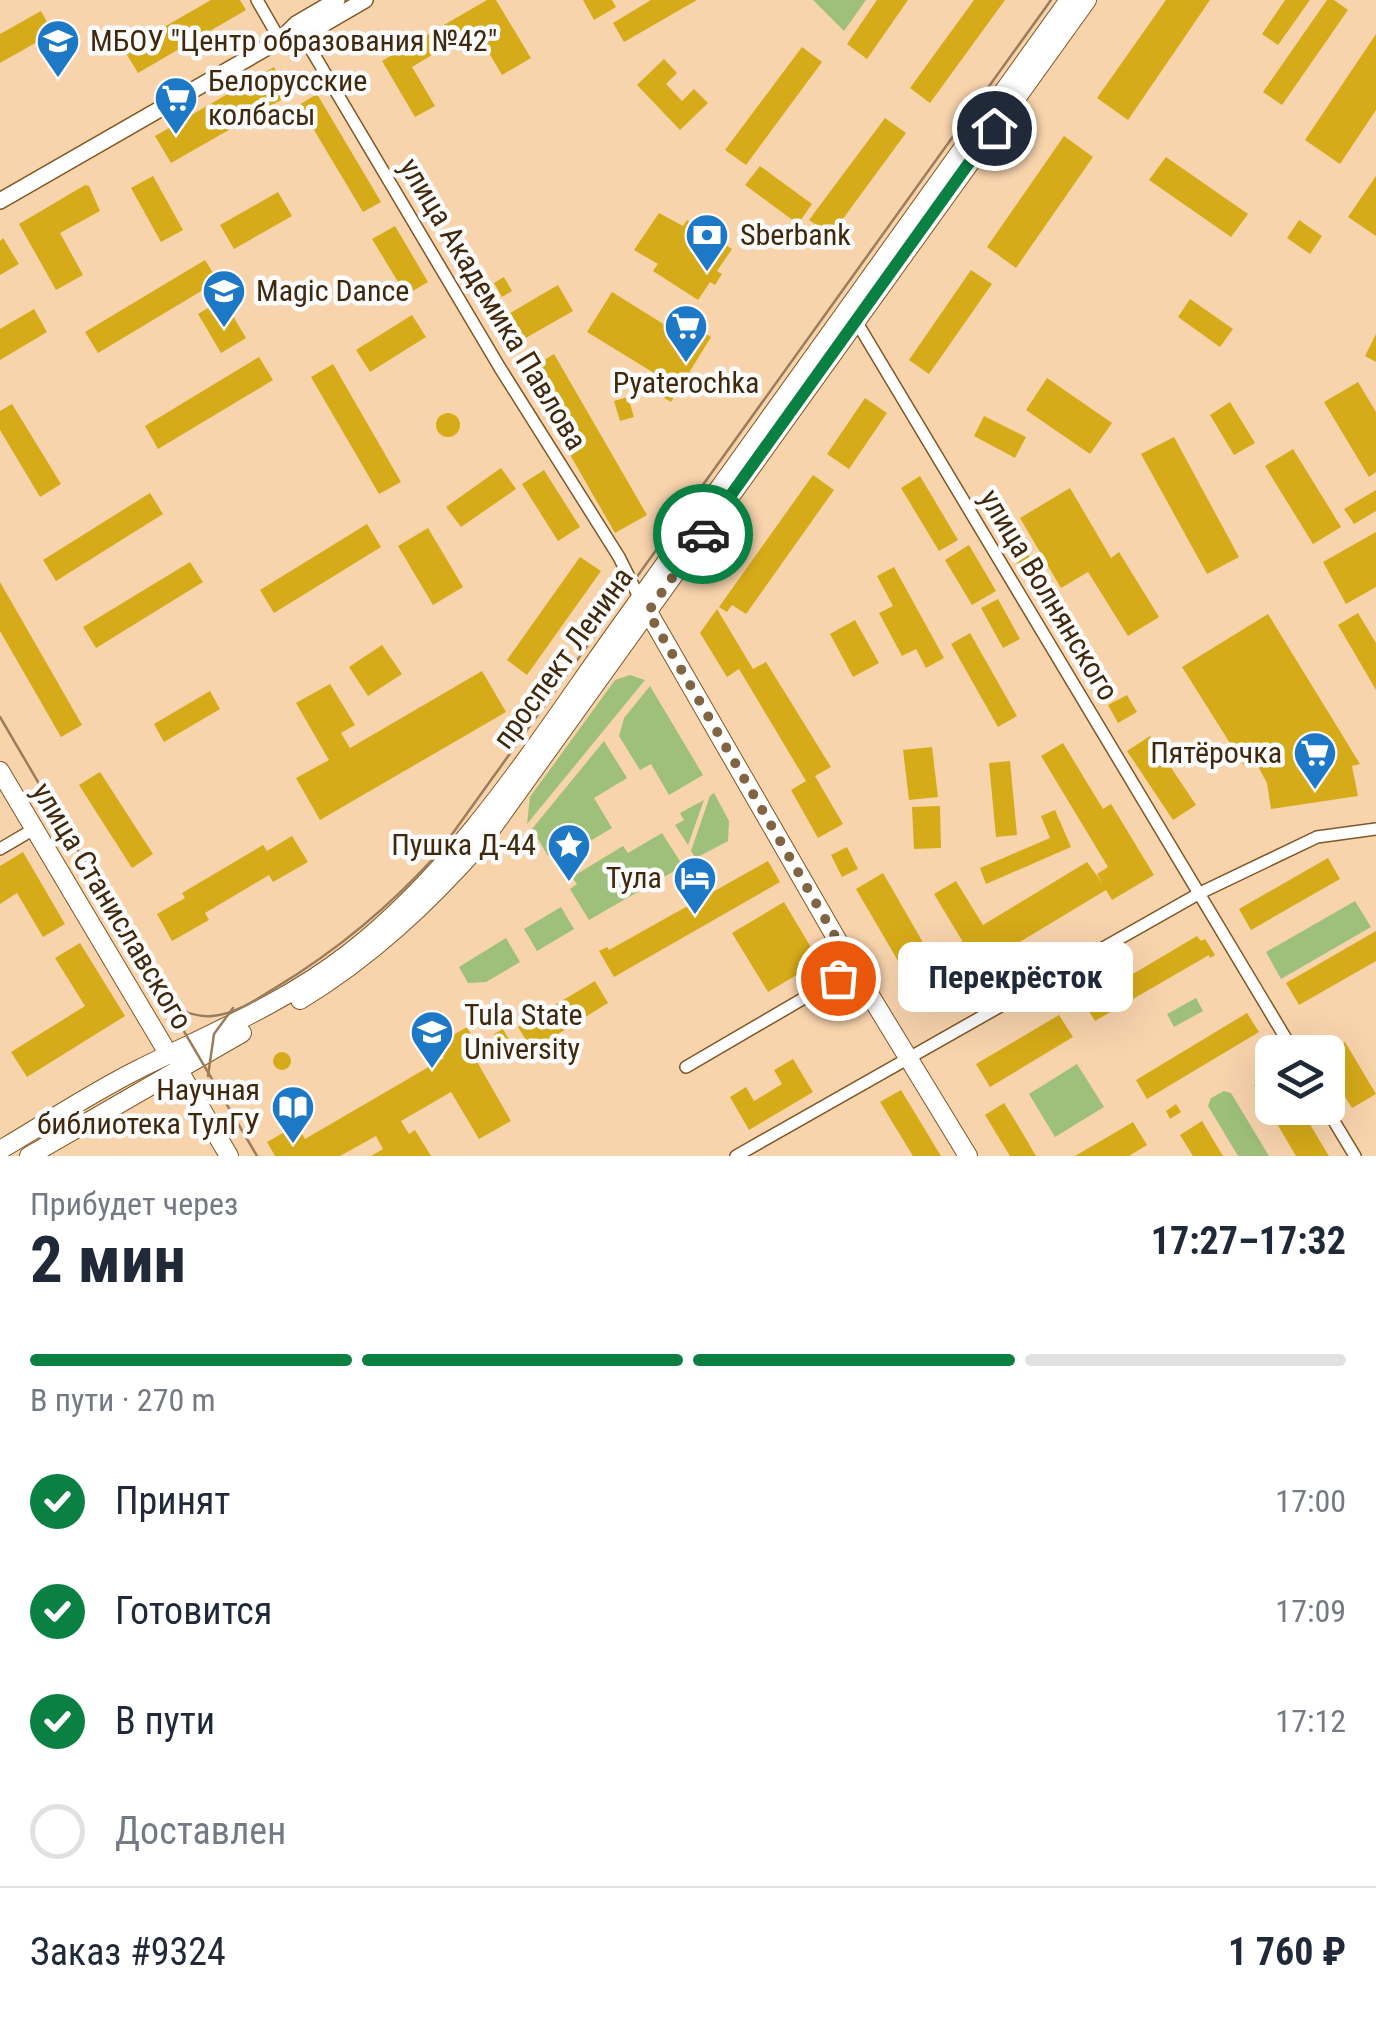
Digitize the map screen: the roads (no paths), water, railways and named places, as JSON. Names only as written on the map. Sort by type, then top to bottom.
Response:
[{"type":"main road","name":"проспект Ленина","points":[[0,1150],[136,1070],[173,1062],[294,1004],[360,961],[454,874],[617,656],[644,605],[1069,0]]},
{"type":"main road","name":"проспект Ленина","points":[[29,1156],[348,954],[396,913],[447,860],[856,322],[1087,0]]},
{"type":"main road","points":[[644,605],[854,969],[968,1156]]},
{"type":"main road","name":"улица Станиславского","points":[[0,771],[229,1156]]},
{"type":"street","points":[[257,0],[280,40]]},
{"type":"street","points":[[0,202],[280,40],[296,24],[337,0]]},
{"type":"street","points":[[280,40],[303,36],[365,0]]},
{"type":"street","name":"улица Академика Павлова","points":[[303,36],[500,368],[619,557],[644,605]]},
{"type":"street","name":"улица Волнянского","points":[[856,322],[1284,1035]]},
{"type":"street","points":[[0,849],[34,829]]},
{"type":"street","points":[[736,1156],[1200,893],[1317,837],[1376,829]]},
{"type":"street","points":[[686,1068],[854,969]]},
{"type":"street","points":[[1336,1125],[1355,1156]]},
{"type":"tram line","points":[[151,988],[171,1004],[195,1015],[221,1015],[245,1006],[342,942],[440,851],[1051,0]]},
{"type":"tram line","points":[[0,717],[257,1156]]},
{"type":"tram line","points":[[208,1076],[214,1034],[233,1008]]},
{"type":"place","name":"МБОУ \"Центр образования №42\"","points":[[58,79]]},
{"type":"place","name":"Белорусские колбасы","points":[[176,136]]},
{"type":"place","name":"Sberbank","points":[[707,273]]},
{"type":"place","name":"Magic Dance","points":[[224,329]]},
{"type":"place","name":"Pyaterochka","points":[[686,364]]},
{"type":"place","name":"Пятёрочка","points":[[1315,791]]},
{"type":"place","name":"Пушка Д-44","points":[[569,883]]},
{"type":"place","name":"Тула","points":[[695,916]]},
{"type":"place","name":"Перекрёсток","points":[[838,978]]},
{"type":"place","name":"Tula State University","points":[[432,1070]]},
{"type":"place","name":"Научная библиотека ТулГУ","points":[[293,1145]]}]
